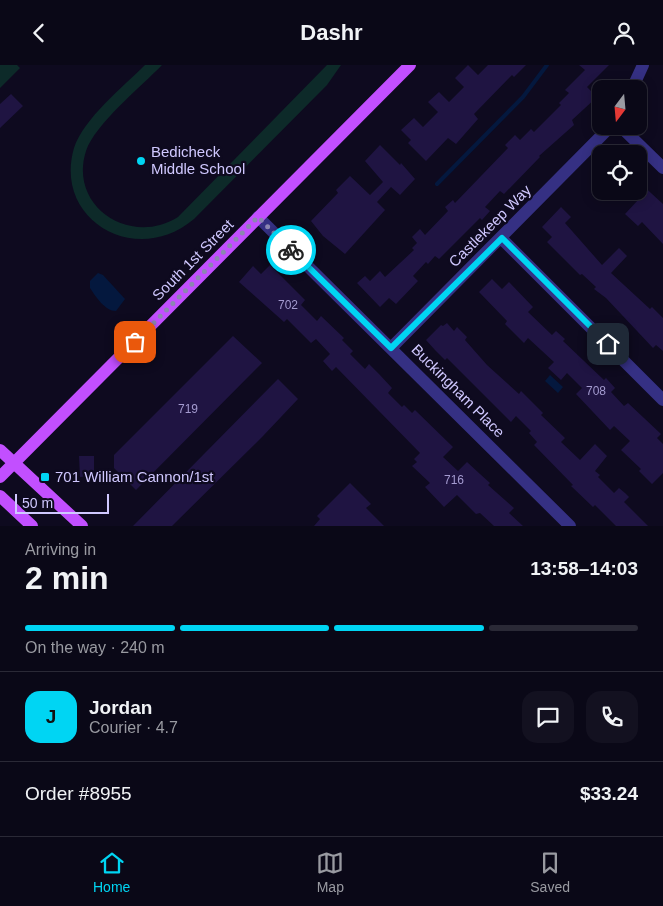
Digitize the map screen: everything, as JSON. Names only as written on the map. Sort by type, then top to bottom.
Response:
[{"type":"main road","name":"South 1st Street","points":[[0,477],[410,65]]},
{"type":"main road","points":[[0,450],[82,526]]},
{"type":"main road","points":[[0,496],[32,526]]},
{"type":"street","points":[[636,80],[643,65]]},
{"type":"street","name":"Castlekeep Way","points":[[391,348],[602,135]]},
{"type":"street","points":[[629,135],[663,169]]},
{"type":"street","name":"Buckingham Place","points":[[258,217],[570,526]]},
{"type":"street","points":[[502,238],[663,400]]},
{"type":"green space","points":[[0,65],[17,65],[20,68],[0,88]]},
{"type":"green space","points":[[145,65],[162,65],[99,129],[86,151],[83,171],[86,189],[95,204],[108,216],[123,224],[141,227],[160,225],[178,217],[327,65],[341,65],[327,85],[194,219],[171,233],[148,239],[125,237],[104,229],[87,215],[76,196],[71,174],[74,148],[86,125],[105,103]]},
{"type":"water","points":[[98,273],[103,275],[125,299],[116,311],[108,309],[90,288],[90,281]]},
{"type":"water","points":[[550,375],[563,387],[558,393],[545,381]]},
{"type":"building","points":[[468,65],[478,75],[488,65],[526,65],[514,77],[512,75],[474,114],[478,119],[456,144],[448,138],[426,161],[408,143],[411,140],[401,130],[414,118],[423,127],[438,112],[428,102],[439,92],[449,102],[464,87],[455,78]]},
{"type":"building","points":[[579,65],[609,65],[587,87],[592,92],[592,102],[572,120],[574,125],[539,156],[504,194],[500,191],[485,207],[490,211],[482,220],[480,218],[439,259],[435,256],[428,264],[426,262],[413,276],[418,281],[396,304],[389,298],[380,307],[357,283],[365,276],[370,281],[380,271],[385,277],[414,250],[412,248],[417,243],[412,237],[420,229],[425,235],[448,211],[445,207],[453,200],[455,203],[508,148],[505,145],[515,135],[520,140],[531,129],[534,132],[561,105],[559,103],[569,93],[565,90],[585,70]]},
{"type":"building","points":[[11,94],[23,106],[0,128],[0,104]]},
{"type":"building","points":[[380,145],[400,165],[401,163],[415,179],[400,195],[391,187],[377,202],[385,210],[345,254],[323,236],[311,221],[338,193],[336,190],[350,176],[370,195],[383,182],[365,161]]},
{"type":"building","points":[[647,189],[663,204],[663,244],[642,222],[638,226],[625,214],[638,200],[647,200]]},
{"type":"building","points":[[561,207],[571,217],[565,223],[602,265],[619,248],[627,256],[611,273],[650,309],[652,307],[663,318],[663,351],[656,345],[653,348],[606,298],[594,289],[596,287],[582,274],[580,275],[547,242],[552,237],[542,227]]},
{"type":"building","points":[[270,265],[305,300],[301,305],[317,321],[321,316],[344,338],[342,340],[353,351],[350,354],[365,369],[369,364],[379,374],[392,388],[388,393],[402,407],[404,405],[412,413],[415,410],[453,447],[443,457],[458,471],[467,462],[490,483],[488,485],[514,508],[509,513],[523,526],[494,526],[480,513],[476,514],[457,495],[444,507],[425,487],[430,483],[412,466],[417,462],[414,459],[420,453],[336,367],[332,371],[323,361],[330,354],[316,339],[311,343],[287,319],[284,322],[239,282],[253,266],[261,274]]},
{"type":"building","points":[[492,279],[502,289],[509,282],[533,307],[528,312],[552,335],[556,331],[565,339],[563,341],[615,388],[611,392],[624,406],[628,403],[661,434],[657,438],[663,444],[663,473],[652,484],[639,471],[641,469],[621,450],[630,441],[614,426],[610,430],[576,394],[582,388],[567,373],[561,380],[548,368],[554,362],[528,338],[524,343],[505,324],[507,321],[479,292]]},
{"type":"building","points":[[447,323],[454,331],[457,327],[467,337],[465,340],[487,365],[519,394],[521,391],[543,413],[541,415],[565,438],[561,442],[580,460],[595,444],[607,456],[595,471],[600,475],[598,477],[614,493],[619,488],[625,493],[629,497],[624,502],[648,526],[616,526],[595,505],[593,507],[534,445],[537,442],[529,433],[531,431],[516,416],[511,422],[447,358],[445,360],[435,350],[426,340],[441,325],[443,326]]},
{"type":"building","points":[[233,336],[262,363],[136,490],[114,468],[114,455]]},
{"type":"building","points":[[278,379],[298,399],[263,436],[172,526],[133,526]]},
{"type":"building","points":[[79,456],[94,456],[94,476],[80,477]]},
{"type":"building","points":[[350,483],[371,504],[366,508],[384,526],[314,526],[320,519],[317,516]]},
{"type":"waterway","points":[[437,184],[523,97],[547,65]]},
{"type":"way so far","points":[[135,342],[258,217],[291,250]]},
{"type":"place","name":"Bedicheck Middle School","points":[[141,161]]},
{"type":"place","name":"701 William Cannon/1st","points":[[45,477]]},
{"type":"route","points":[[291,250],[391,348],[502,238],[608,344]]}]
